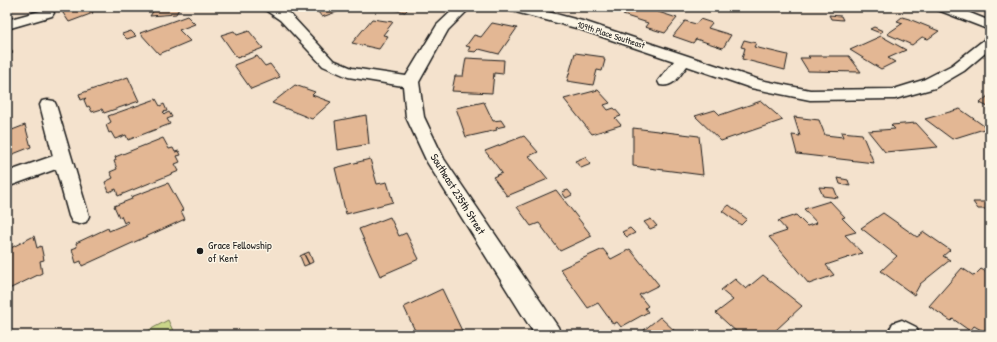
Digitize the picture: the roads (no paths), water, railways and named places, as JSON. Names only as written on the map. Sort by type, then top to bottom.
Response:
[{"type":"street","points":[[268,7],[285,17],[328,62],[348,72],[411,82],[442,28],[464,7]]},
{"type":"street","name":"109th Place Southeast","points":[[513,7],[581,25],[757,84],[810,95],[895,94],[935,81],[958,68],[990,42]]},
{"type":"street","points":[[943,7],[990,26]]},
{"type":"street","points":[[7,25],[47,13]]},
{"type":"street","points":[[666,81],[685,59]]},
{"type":"street","name":"Southeast 235th Street","points":[[411,82],[415,117],[436,162],[549,335]]},
{"type":"street","points":[[48,105],[79,216]]},
{"type":"street","points":[[7,180],[63,159]]},
{"type":"place","name":"Grace Fellowship of Kent","points":[[200,251]]}]
